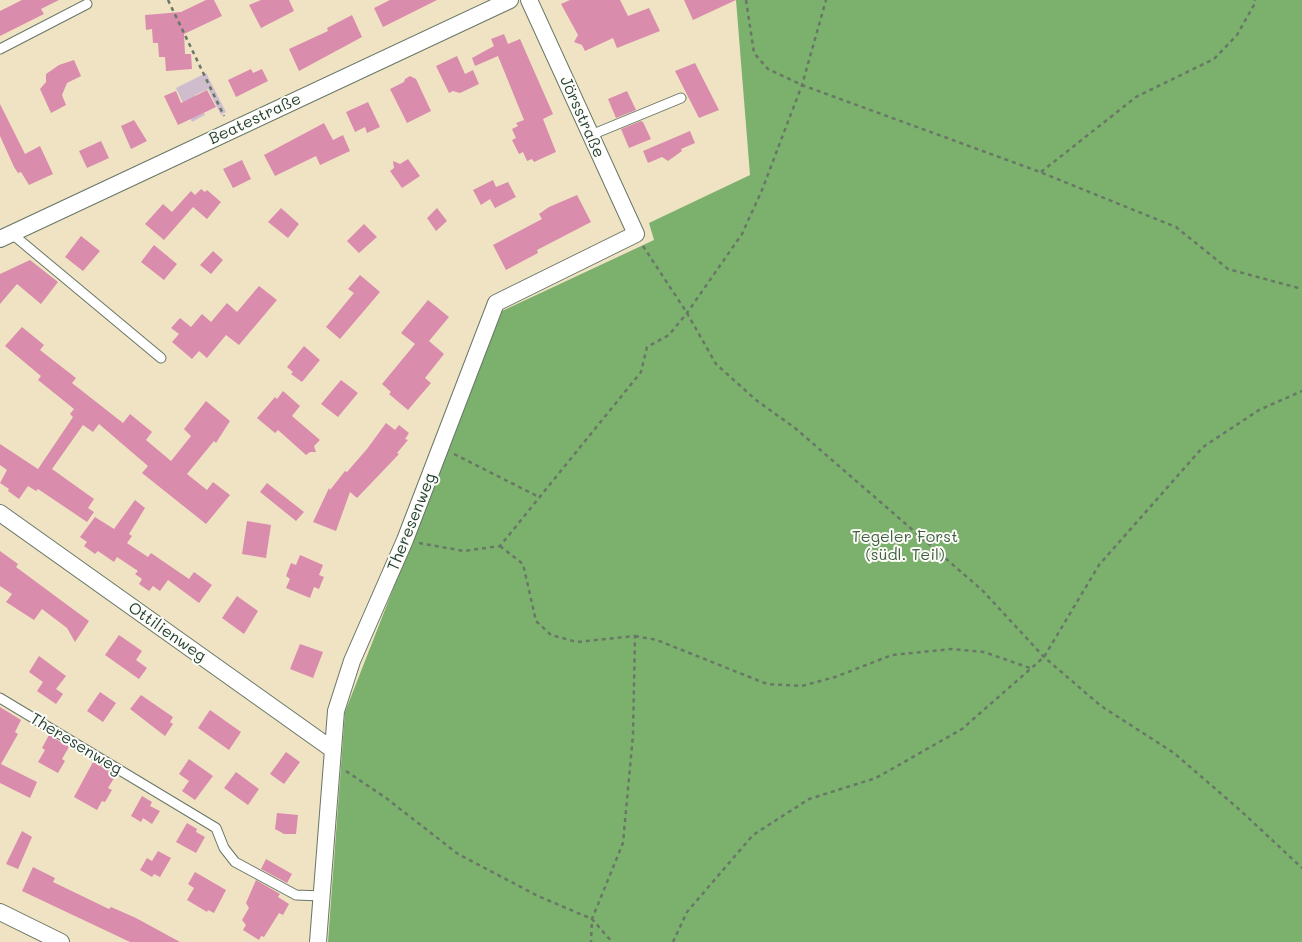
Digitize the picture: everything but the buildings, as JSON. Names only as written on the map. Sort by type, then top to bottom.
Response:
[{"type":"street","name":"Beatestraße","points":[[6,236],[510,0]]},
{"type":"street","name":"Jörsstraße","points":[[529,0],[636,234]]},
{"type":"street","name":"Theresenweg","points":[[318,942],[336,711],[352,661],[405,540],[442,448],[496,303],[636,234]]},
{"type":"street","name":"Ottilienweg","points":[[0,513],[333,750]]},
{"type":"street","points":[[0,912],[61,942]]},
{"type":"lane","points":[[0,49],[88,4]]},
{"type":"lane","points":[[591,135],[681,98]]},
{"type":"lane","points":[[6,236],[161,358]]},
{"type":"lane","name":"Theresenweg","points":[[0,698],[216,828],[224,848],[235,862],[289,892],[305,896],[322,896]]},
{"type":"path","points":[[168,0],[232,131]]},
{"type":"path","points":[[746,0],[754,53],[768,69],[802,84],[1040,172],[1176,227],[1228,269],[1302,289]]},
{"type":"path","points":[[405,540],[464,551],[500,546],[641,372],[647,347],[669,335],[687,313],[742,234],[762,190],[802,84],[826,0]]},
{"type":"path","points":[[1040,172],[1136,97],[1214,59],[1237,35],[1255,4],[1255,0]]},
{"type":"path","points":[[636,234],[687,313],[716,364],[756,400],[795,428],[982,590],[1044,657],[1101,706],[1174,753],[1241,811],[1302,868]]},
{"type":"path","points":[[673,942],[687,912],[752,835],[809,798],[876,778],[962,729],[1044,657],[1100,565],[1203,447],[1259,410],[1302,391]]},
{"type":"path","points":[[442,448],[539,498]]},
{"type":"path","points":[[500,546],[523,564],[536,620],[551,634],[577,642],[635,636],[657,640],[767,684],[802,686],[836,677],[892,655],[952,649],[984,652],[1030,668]]},
{"type":"path","points":[[591,942],[592,919],[623,843],[632,735],[635,636]]},
{"type":"path","points":[[333,750],[346,771],[386,798],[458,854],[538,896],[592,919],[612,942]]},
{"type":"shaded area","points":[[206,73],[226,112],[221,115],[208,89],[195,95],[205,115],[192,122],[176,88]]},
{"type":"green space","name":"Tegeler Forst (südl. Teil)","points":[[736,0],[1302,0],[1302,942],[328,942],[345,712],[502,311],[654,240],[649,223],[750,175]]}]
